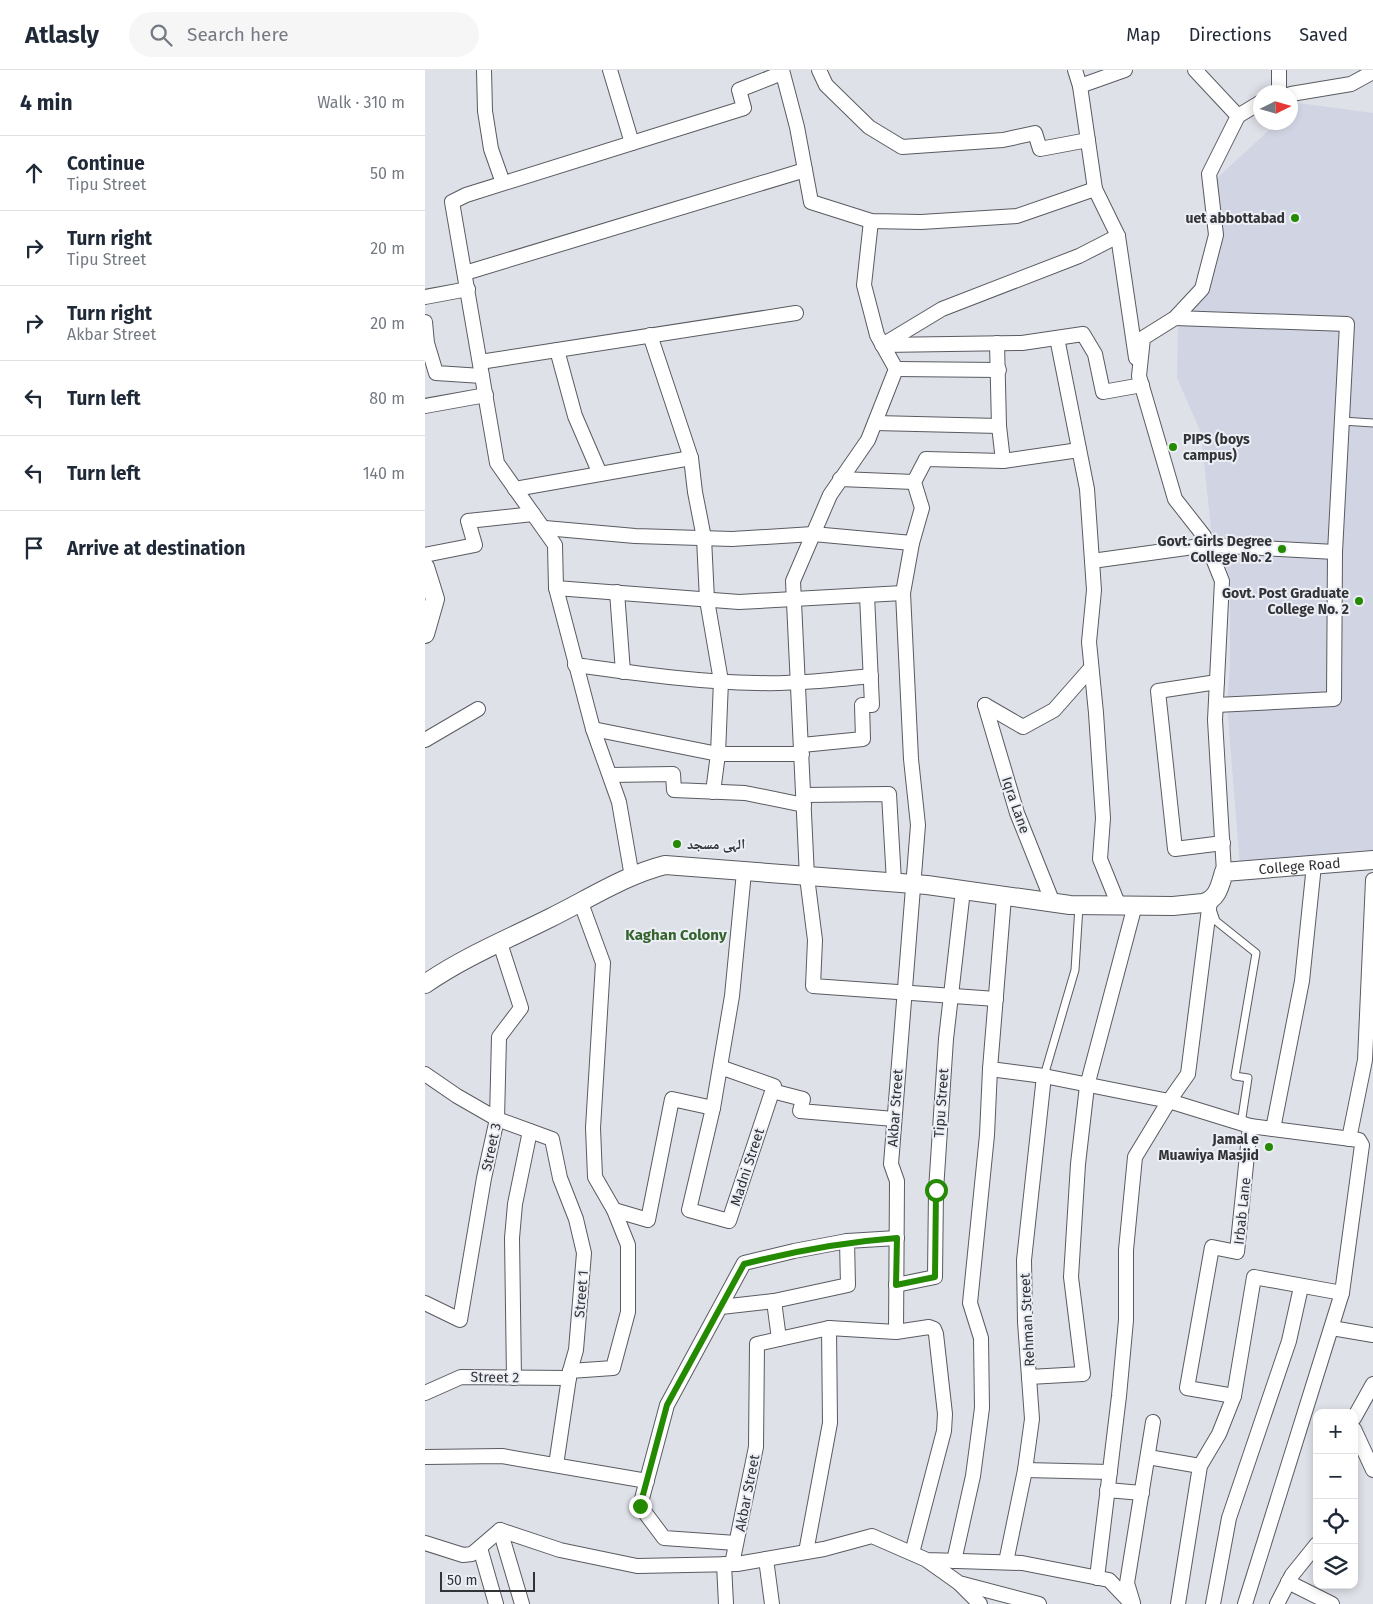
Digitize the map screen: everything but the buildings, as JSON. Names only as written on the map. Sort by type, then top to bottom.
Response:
[{"type":"street","points":[[484,70],[485,111],[491,149],[503,183]]},
{"type":"street","points":[[610,70],[632,143]]},
{"type":"street","points":[[819,70],[826,85],[869,127],[902,147],[1003,140],[1035,133],[1040,149],[1088,140]]},
{"type":"street","points":[[425,984],[457,962],[500,943],[632,877],[657,867],[672,864],[744,872],[914,884],[1079,906],[1173,906],[1210,901],[1216,896],[1224,872],[1216,705],[1222,581],[1204,536],[1175,499],[1141,381],[1118,236],[1095,189],[1080,86],[1075,70]]},
{"type":"street","points":[[1080,86],[1125,70]]},
{"type":"street","points":[[1195,70],[1238,116]]},
{"type":"street","points":[[1279,70],[1279,85]]},
{"type":"street","points":[[632,877],[619,802],[593,728],[555,588],[555,545],[545,528],[497,463],[452,202],[503,183],[744,108],[739,90],[782,72],[797,127],[811,202],[871,221],[921,222],[1017,216],[1095,189]]},
{"type":"street","points":[[1298,93],[1351,84],[1373,72]]},
{"type":"street","points":[[1141,381],[1143,338],[1175,318],[1202,289],[1216,235],[1209,174],[1238,116],[1253,107]]},
{"type":"street","points":[[465,273],[805,170]]},
{"type":"street","points":[[871,221],[864,285],[877,335],[896,369]]},
{"type":"street","points":[[882,345],[942,309],[1079,256],[1118,236]]},
{"type":"street","points":[[425,297],[468,289]]},
{"type":"street","points":[[425,322],[427,343],[436,373],[481,369],[557,350],[796,313]]},
{"type":"street","points":[[1175,318],[1347,324],[1335,552],[1334,699],[1216,705]]},
{"type":"street","points":[[882,345],[1022,343],[1083,334],[1095,354],[1103,392],[1141,381]]},
{"type":"street","points":[[650,335],[691,458],[695,492],[704,538],[707,600],[721,682],[713,792]]},
{"type":"street","points":[[1029,1377],[1083,1374],[1071,1277],[1078,1164],[1087,1086],[1127,906],[1100,859],[1103,818],[1089,642],[1094,590],[1087,489],[1057,338]]},
{"type":"street","points":[[997,343],[999,426],[1003,461]]},
{"type":"street","points":[[557,350],[575,416],[600,474]]},
{"type":"street","points":[[896,369],[999,370]]},
{"type":"street","points":[[896,369],[868,440],[829,494],[793,581],[807,877],[815,940],[813,986],[996,999]]},
{"type":"street","points":[[425,406],[486,395]]},
{"type":"street","points":[[875,423],[999,426]]},
{"type":"street","points":[[841,479],[914,482],[926,459],[1003,461],[1079,450]]},
{"type":"street","points":[[515,489],[691,458]]},
{"type":"street","name":"Akbar Street","points":[[896,1332],[897,1181],[891,1164],[918,825],[911,759],[903,593],[912,543],[922,508],[914,482]]},
{"type":"street","points":[[425,555],[475,546],[468,521],[533,514]]},
{"type":"street","points":[[545,528],[635,536],[732,539],[813,534],[912,543]]},
{"type":"street","points":[[1092,561],[1208,545],[1335,552]]},
{"type":"street","points":[[425,567],[435,600],[425,634]]},
{"type":"street","points":[[555,588],[739,602],[903,593]]},
{"type":"street","points":[[617,592],[623,672]]},
{"type":"street","points":[[593,728],[717,754],[802,749],[863,739],[862,705],[873,705],[867,595]]},
{"type":"street","points":[[575,665],[681,679],[721,682],[799,683],[871,676]]},
{"type":"street","name":"Iqra Lane","points":[[1053,903],[1017,813],[985,705],[1023,727],[1054,710],[1091,668]]},
{"type":"street","points":[[1217,682],[1158,690],[1175,849],[1223,844]]},
{"type":"street","points":[[425,740],[478,709]]},
{"type":"street","points":[[609,775],[673,774],[674,790],[745,793],[804,800],[889,794],[894,882]]},
{"type":"street","name":"College Road","points":[[1224,872],[1373,860]]},
{"type":"street","points":[[1273,1129],[1302,981],[1314,865]]},
{"type":"street","name":"Madni Street","points":[[744,872],[732,996],[713,1108],[689,1210],[729,1221],[772,1090]]},
{"type":"street","points":[[1349,1138],[1365,1060],[1373,880]]},
{"type":"street","name":"Tipu Street","points":[[896,1285],[935,1277],[936,1190],[946,1039],[963,890]]},
{"type":"street","points":[[954,1561],[973,1476],[982,1408],[981,1338],[970,1303],[987,1135],[990,1069],[1004,897]]},
{"type":"street","points":[[1097,1578],[1106,1518],[1107,1490],[1126,1320],[1126,1250],[1135,1157],[1188,1074],[1210,901]]},
{"type":"street","points":[[581,903],[603,963],[593,1128],[595,1177],[614,1210],[648,1220],[672,1099],[713,1108]]},
{"type":"street","name":"Street 3","points":[[425,1303],[460,1320],[484,1178],[497,1119],[499,1037],[521,1008],[500,943]]},
{"type":"street","points":[[720,1067],[774,1086],[772,1090],[803,1099],[800,1111],[894,1119]]},
{"type":"street","points":[[990,1069],[1044,1076],[1169,1101],[1246,1125],[1349,1138],[1359,1140],[1362,1145],[1342,1293],[1245,1604]]},
{"type":"street","name":"Street 1","points":[[425,1074],[457,1096],[497,1119],[553,1139],[560,1178],[576,1219],[584,1253],[576,1350],[569,1375],[556,1464]]},
{"type":"street","name":"Rehman Street","points":[[1006,1562],[1025,1470],[1033,1419],[1029,1377],[1024,1260],[1044,1076]]},
{"type":"street","name":"Irbab Lane","points":[[1234,1396],[1187,1388],[1212,1247],[1237,1252],[1246,1125]]},
{"type":"street","points":[[514,1378],[512,1238],[515,1204],[530,1131]]},
{"type":"street","name":"Street 2","points":[[425,1392],[461,1377],[514,1378],[569,1375],[613,1368],[628,1312],[628,1245],[614,1210]]},
{"type":"street","points":[[737,1543],[664,1538],[640,1506],[667,1405],[744,1264],[794,1251],[847,1242],[897,1238]]},
{"type":"street","points":[[721,1307],[774,1301],[848,1285],[847,1242]]},
{"type":"street","points":[[1178,1604],[1200,1466],[1219,1434],[1234,1396],[1254,1278],[1342,1293]]},
{"type":"street","points":[[1213,1604],[1229,1518],[1289,1340],[1301,1287]]},
{"type":"street","points":[[774,1301],[779,1339]]},
{"type":"street","points":[[806,1552],[830,1423],[829,1328]]},
{"type":"street","name":"Akbar Street","points":[[726,1604],[728,1564],[737,1543],[756,1447],[757,1344],[829,1328],[896,1332],[934,1329],[945,1414],[944,1431],[912,1554]]},
{"type":"street","points":[[1332,1328],[1373,1335]]},
{"type":"street","points":[[1358,1411],[1373,1384]]},
{"type":"street","points":[[1132,1604],[1127,1584],[1153,1422]]},
{"type":"street","points":[[1358,1438],[1373,1470]]},
{"type":"street","points":[[425,1457],[502,1456],[647,1481]]},
{"type":"street","points":[[1148,1457],[1200,1466]]},
{"type":"street","points":[[1025,1470],[1110,1472]]},
{"type":"street","points":[[1107,1490],[1142,1493]]},
{"type":"street","points":[[425,1543],[463,1555],[472,1554],[500,1530]]},
{"type":"street","points":[[500,1530],[560,1550],[637,1566],[728,1564],[806,1552],[872,1536],[927,1560],[959,1583],[980,1604]]},
{"type":"street","points":[[500,1530],[522,1604]]},
{"type":"street","points":[[480,1548],[496,1604]]},
{"type":"street","points":[[1277,1604],[1288,1582],[1313,1549]]},
{"type":"street","points":[[766,1559],[772,1604]]},
{"type":"street","points":[[927,1560],[1023,1562],[1109,1580],[1132,1604]]},
{"type":"street","points":[[1288,1582],[1332,1604]]},
{"type":"street","points":[[959,1583],[1039,1604]]},
{"type":"lane","points":[[1342,421],[1372,425]]},
{"type":"lane","points":[[1210,901],[1216,921],[1256,953],[1235,1076],[1248,1078],[1246,1125]]},
{"type":"lane","points":[[1044,1076],[1075,970],[1079,906]]},
{"type":"shaded area","name":"Govt. Girls Degree College No. 2","points":[[1298,104],[1373,113],[1373,850],[1346,851],[1240,867],[1227,705],[1230,666],[1230,578],[1211,529],[1201,433],[1177,378],[1178,325],[1216,259],[1217,178],[1269,130],[1298,130]]},
{"type":"place","name":"uet abbottabad","points":[[1295,218]]},
{"type":"place","name":"PIPS (boys campus)","points":[[1173,447]]},
{"type":"place","name":"Govt. Girls Degree College No. 2","points":[[1282,549]]},
{"type":"place","name":"Govt. Post Graduate College No. 2","points":[[1359,601]]},
{"type":"place","name":"الہی مسجد","points":[[677,844]]},
{"type":"place","name":"Jamal e Muawiya Masjid","points":[[1269,1147]]},
{"type":"district","name":"Kaghan Colony","points":[[676,935]]},
{"type":"route","points":[[640,1506],[667,1405],[686,1374],[744,1264],[794,1251],[847,1242],[897,1238],[896,1285],[935,1277],[936,1190]]}]
